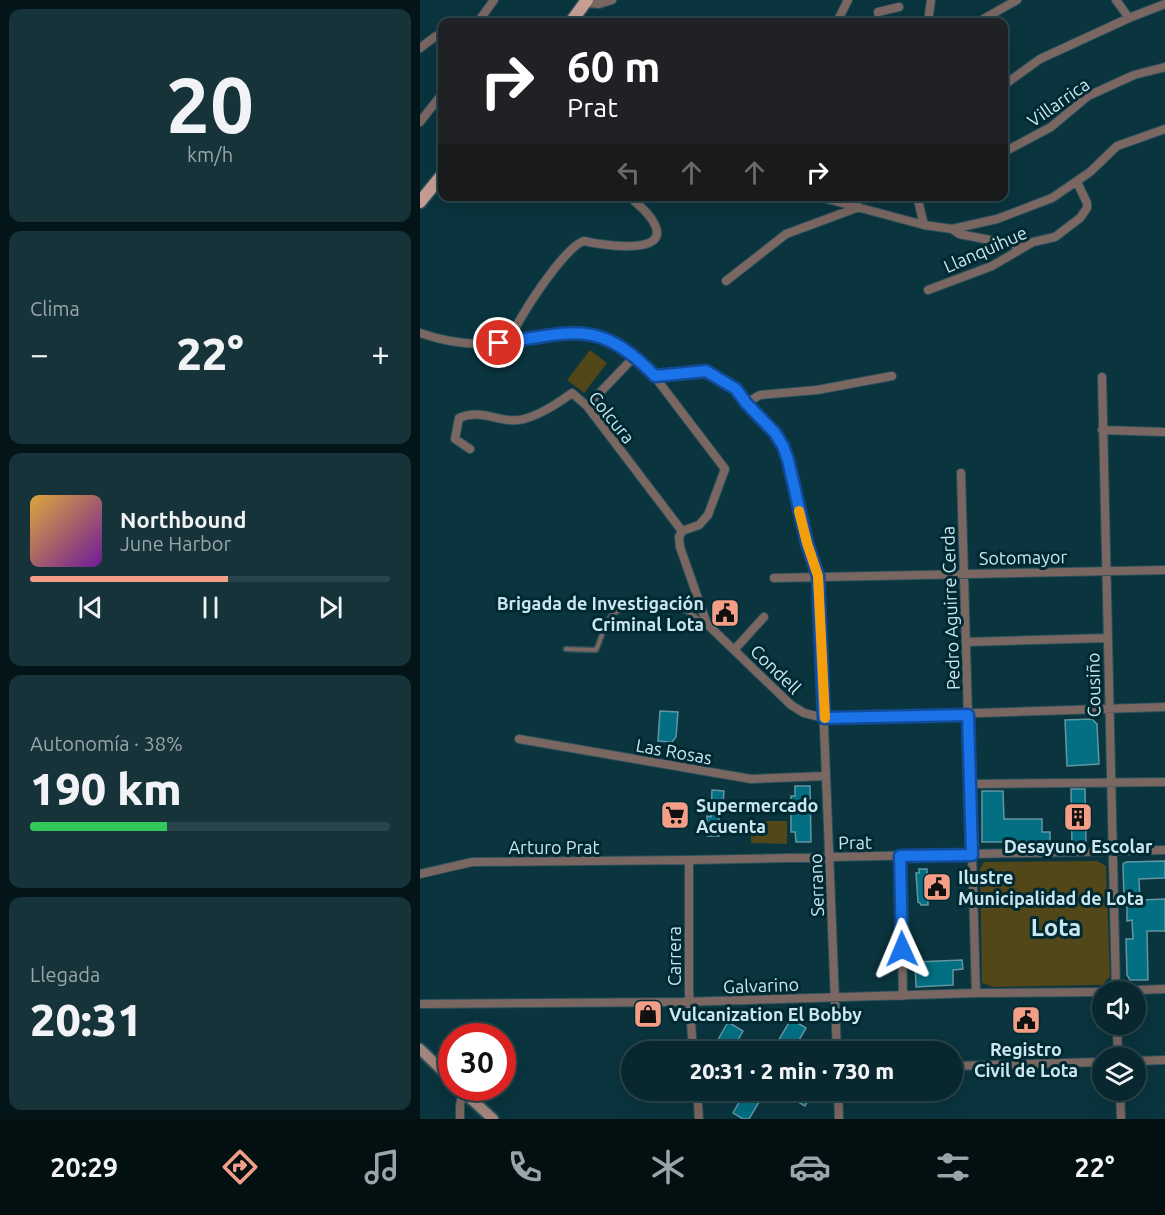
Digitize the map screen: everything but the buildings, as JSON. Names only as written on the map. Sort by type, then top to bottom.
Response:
[{"type":"main road","points":[[574,18],[586,1]]},
{"type":"main road","points":[[420,202],[438,181]]},
{"type":"main road","points":[[420,1049],[438,1066]]},
{"type":"main road","points":[[473,1101],[493,1119]]},
{"type":"street","points":[[480,18],[494,0]]},
{"type":"street","points":[[586,1],[598,4],[612,0]]},
{"type":"street","points":[[839,18],[848,0]]},
{"type":"street","points":[[929,18],[931,0]]},
{"type":"street","points":[[985,18],[1017,0]]},
{"type":"street","points":[[1116,0],[1129,18]]},
{"type":"street","points":[[1008,82],[1040,58],[1165,4]]},
{"type":"street","points":[[879,18],[878,12],[898,7]]},
{"type":"street","points":[[420,48],[438,36]]},
{"type":"street","name":"Villarrica","points":[[1008,150],[1051,127],[1088,96],[1134,75],[1165,68]]},
{"type":"street","points":[[420,122],[438,99]]},
{"type":"street","points":[[836,201],[924,225],[952,229],[997,219],[1052,198],[1077,182],[1117,146],[1165,129]]},
{"type":"street","name":"Llanquihue","points":[[928,290],[992,266],[1033,242],[1055,237],[1080,218],[1087,208],[1087,202],[1077,182]]},
{"type":"street","points":[[509,342],[516,325],[540,289],[578,243],[584,241],[628,247],[646,243],[655,236],[656,227],[652,219],[634,201]]},
{"type":"street","points":[[918,201],[924,225]]},
{"type":"street","points":[[726,282],[786,234],[860,207]]},
{"type":"street","points":[[952,229],[959,234],[1016,245],[1033,242]]},
{"type":"street","points":[[420,333],[447,341],[469,344],[509,342],[556,333],[594,334],[635,356],[655,376],[725,469],[708,515],[699,525],[682,531]]},
{"type":"street","points":[[587,406],[635,356]]},
{"type":"street","name":"Serrano","points":[[655,376],[706,371],[736,389],[746,403],[775,433],[786,453],[807,543],[818,576],[837,1041]]},
{"type":"street","points":[[746,403],[760,395],[817,390],[892,376]]},
{"type":"street","name":"Cousiño","points":[[1102,377],[1116,981]]},
{"type":"street","name":"Colcura","points":[[470,449],[455,439],[459,418],[469,414],[512,421],[548,411],[572,393],[587,406],[682,531]]},
{"type":"street","points":[[1102,430],[1165,432]]},
{"type":"street","name":"Pedro Aguirre Cerda","points":[[961,473],[976,993]]},
{"type":"street","name":"Condell","points":[[682,531],[679,537],[680,547],[707,624],[791,705],[804,713],[824,718],[1165,707]]},
{"type":"street","name":"Sotomayor","points":[[774,578],[1165,570]]},
{"type":"street","points":[[734,650],[764,617]]},
{"type":"street","points":[[966,642],[1107,638]]},
{"type":"street","name":"Las Rosas","points":[[519,739],[751,779],[826,776]]},
{"type":"street","points":[[970,784],[1165,782]]},
{"type":"street","name":"Prat","points":[[689,860],[1165,850]]},
{"type":"street","points":[[900,856],[903,996]]},
{"type":"street","name":"Arturo Prat","points":[[420,874],[472,862],[689,860]]},
{"type":"street","name":"Carrera","points":[[689,860],[692,1041]]},
{"type":"street","points":[[1146,990],[1165,989]]},
{"type":"street","name":"Galvarino","points":[[420,1005],[690,1002],[976,993],[1092,992]]},
{"type":"street","points":[[1146,1061],[1165,1060]]},
{"type":"street","points":[[963,1066],[1092,1062]]},
{"type":"street","points":[[460,1101],[460,1119]]},
{"type":"street","points":[[698,1101],[699,1119]]},
{"type":"street","points":[[838,1101],[839,1119]]},
{"type":"street","points":[[1120,1101],[1121,1119]]},
{"type":"lane","points":[[566,648],[596,650],[602,632],[611,617],[616,612],[629,608],[680,608],[707,624]]},
{"type":"shaded area","points":[[590,350],[607,363],[584,393],[567,380]]},
{"type":"shaded area","points":[[751,821],[787,821],[787,844],[751,843]]},
{"type":"shaded area","points":[[1097,861],[1106,866],[1110,977],[1106,981],[1092,981],[1092,985],[993,987],[982,983],[980,869],[984,862]]},
{"type":"slow traffic","points":[[799,511],[818,576],[825,718]]},
{"type":"place","name":"Brigada de Investigación Criminal Lota","points":[[725,613]]},
{"type":"place","name":"Supermercado Acuenta","points":[[675,815]]},
{"type":"place","name":"Desayuno Escolar","points":[[1078,817]]},
{"type":"place","name":"Ilustre Municipalidad de Lota","points":[[937,887]]},
{"type":"place","name":"Vulcanization El Bobby","points":[[648,1014]]},
{"type":"place","name":"Registro Civil de Lota","points":[[1026,1020]]},
{"type":"district","name":"Lota","points":[[1056,927]]},
{"type":"route","points":[[499,343],[545,334],[594,334],[635,356],[655,376],[706,371],[736,389],[746,403],[775,433],[788,460],[807,543],[818,576],[824,718],[968,715],[972,855],[900,856],[902,949]]}]
